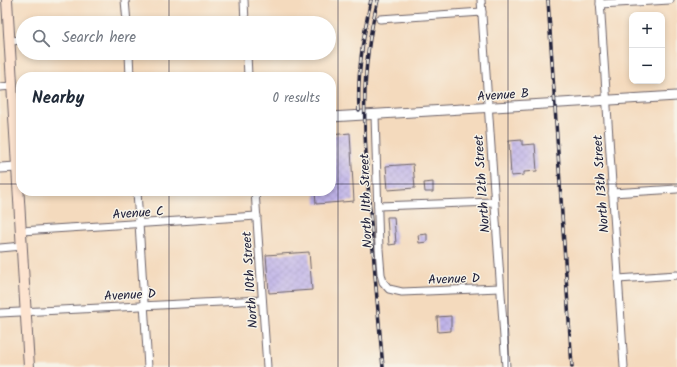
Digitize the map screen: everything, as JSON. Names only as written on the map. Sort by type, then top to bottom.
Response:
[{"type":"main road","points":[[7,0],[12,86],[16,120]]},
{"type":"main road","points":[[18,196],[29,367]]},
{"type":"street","points":[[125,0],[126,16]]},
{"type":"street","points":[[244,0],[245,16]]},
{"type":"street","name":"North 12th Street","points":[[481,0],[506,367]]},
{"type":"street","points":[[600,2],[670,0]]},
{"type":"street","name":"North 13th Street","points":[[600,2],[624,367]]},
{"type":"street","points":[[380,19],[482,12]]},
{"type":"street","points":[[9,41],[16,40]]},
{"type":"street","points":[[129,60],[130,72]]},
{"type":"street","points":[[247,60],[248,72]]},
{"type":"street","points":[[0,87],[12,86]]},
{"type":"street","name":"Avenue B","points":[[336,117],[677,96]]},
{"type":"street","name":"North 11th Street","points":[[375,115],[381,274],[383,282],[386,286]]},
{"type":"street","points":[[0,168],[16,167]]},
{"type":"street","points":[[612,194],[677,189]]},
{"type":"street","points":[[137,196],[148,367]]},
{"type":"street","name":"North 10th Street","points":[[255,196],[266,367]]},
{"type":"street","points":[[378,206],[494,202]]},
{"type":"street","name":"Avenue C","points":[[20,231],[257,216]]},
{"type":"street","points":[[0,248],[22,246]]},
{"type":"street","points":[[618,279],[677,275]]},
{"type":"street","name":"Avenue D","points":[[386,286],[394,291],[402,292],[500,288]]},
{"type":"street","name":"Avenue D","points":[[0,313],[262,300]]},
{"type":"building","points":[[350,133],[354,201],[316,204],[315,196],[336,196],[336,134]]},
{"type":"building","points":[[522,140],[522,145],[535,144],[537,171],[524,172],[524,175],[511,176],[509,141]]},
{"type":"building","points":[[413,164],[415,188],[388,190],[386,166]]},
{"type":"building","points":[[433,182],[433,192],[425,192],[424,183]]},
{"type":"building","points":[[387,217],[394,217],[396,244],[389,245]]},
{"type":"building","points":[[427,234],[427,242],[419,243],[418,235]]},
{"type":"building","points":[[309,252],[312,290],[269,293],[266,255]]},
{"type":"building","points":[[451,316],[451,331],[438,332],[437,317]]},
{"type":"railway","points":[[359,111],[361,55],[371,0]]},
{"type":"railway","points":[[378,0],[368,53],[365,130],[383,367]]},
{"type":"railway","points":[[548,0],[572,367]]}]
